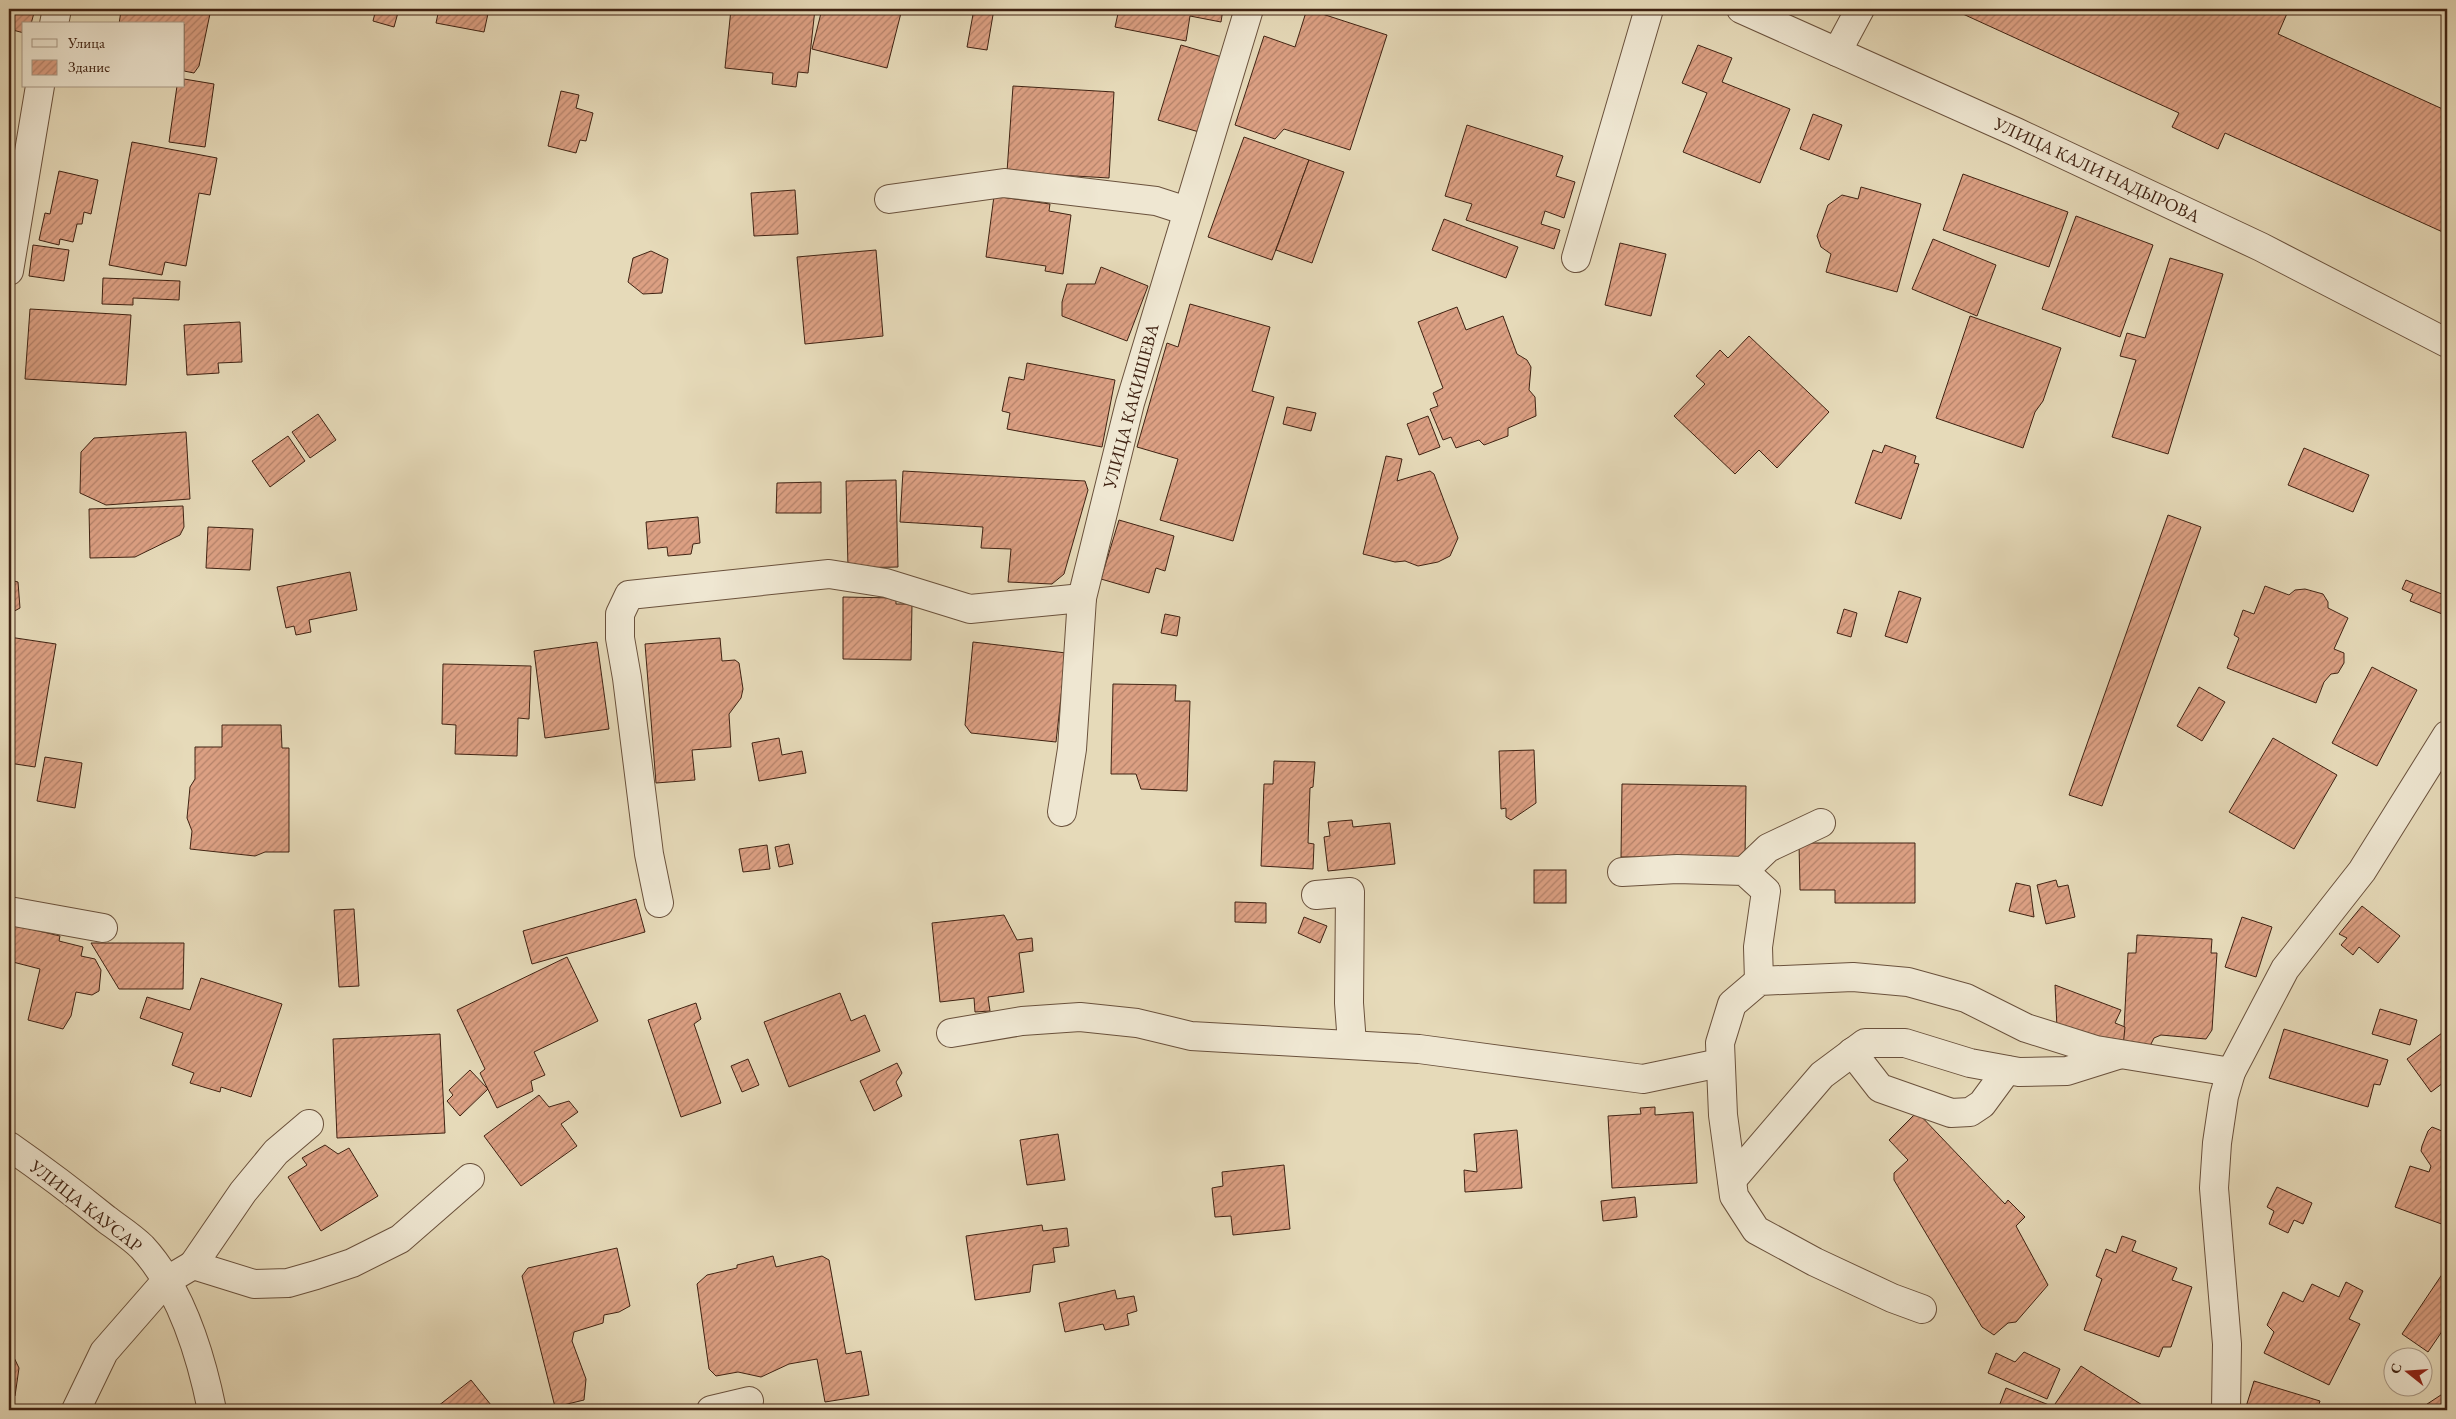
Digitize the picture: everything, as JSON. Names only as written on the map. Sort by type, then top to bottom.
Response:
[{"type":"street","points":[[54,22],[57,9]]},
{"type":"street","name":"УЛИЦА КАКИШЕВА","points":[[1062,812],[1072,749],[1082,598],[1130,403],[1249,9]]},
{"type":"street","points":[[1576,258],[1649,9]]},
{"type":"street","name":"УЛИЦА КАЛИ НАДЫРОВА","points":[[1741,9],[2016,132],[2261,247],[2447,342]]},
{"type":"street","points":[[1837,52],[1860,9]]},
{"type":"street","points":[[9,269],[40,88]]},
{"type":"street","points":[[889,199],[1004,183],[1156,201],[1187,211]]},
{"type":"street","points":[[659,904],[649,854],[628,678],[620,638],[620,614],[629,595],[829,574],[886,583],[970,610],[1082,598]]},
{"type":"street","points":[[2226,1410],[2227,1344],[2214,1188],[2218,1134],[2224,1096],[2231,1072],[2285,969],[2362,871],[2447,735]]},
{"type":"street","points":[[1744,871],[1768,848],[1822,823]]},
{"type":"street","points":[[1622,872],[1677,869],[1744,871],[1766,891],[1758,946],[1759,981]]},
{"type":"street","points":[[1316,895],[1350,892],[1349,1003],[1352,1044]]},
{"type":"street","points":[[9,911],[103,928]]},
{"type":"street","points":[[1922,1309],[1892,1298],[1815,1262],[1756,1230],[1734,1196],[1723,1115],[1720,1043],[1732,1004],[1759,981],[1853,977],[1908,982],[1966,998],[2026,1028],[2096,1050],[2231,1072]]},
{"type":"street","points":[[951,1033],[1022,1021],[1080,1017],[1137,1023],[1191,1036],[1419,1049],[1643,1080],[1720,1063]]},
{"type":"street","points":[[1732,1180],[1822,1075],[1865,1043],[1905,1043],[1970,1063],[2019,1072],[2067,1071],[2122,1054]]},
{"type":"street","points":[[1852,1052],[1880,1088],[1951,1113],[1970,1112],[1982,1104],[2007,1070]]},
{"type":"street","points":[[76,1410],[104,1352],[166,1282],[193,1265],[243,1192],[276,1152],[309,1124]]},
{"type":"street","name":"УЛИЦА КАУСАР","points":[[9,1146],[67,1188],[142,1247],[166,1282],[190,1331],[205,1373],[212,1410]]},
{"type":"street","points":[[193,1265],[254,1284],[288,1283],[316,1275],[352,1263],[400,1239],[470,1178]]},
{"type":"street","points":[[712,1410],[749,1401]]},
{"type":"building","points":[[9,9],[35,9],[32,22],[22,22],[22,32],[9,29]]},
{"type":"building","points":[[112,9],[211,9],[199,66],[194,73],[185,71],[185,22],[119,22],[121,11]]},
{"type":"building","points":[[376,9],[399,9],[394,27],[373,21]]},
{"type":"building","points":[[439,9],[489,9],[484,32],[436,23]]},
{"type":"building","points":[[731,9],[815,9],[808,73],[798,72],[796,87],[772,84],[773,73],[725,68]]},
{"type":"building","points":[[822,9],[902,9],[887,68],[812,49]]},
{"type":"building","points":[[974,9],[994,9],[987,50],[967,47]]},
{"type":"building","points":[[1119,9],[1223,9],[1221,22],[1190,16],[1186,41],[1115,27]]},
{"type":"building","points":[[1307,9],[1387,35],[1350,150],[1284,129],[1275,139],[1235,125],[1264,36],[1295,47]]},
{"type":"building","points":[[1952,9],[2289,9],[2278,34],[2447,111],[2447,234],[2225,133],[2218,149],[2172,127],[2179,113]]},
{"type":"building","points":[[1181,45],[1222,57],[1199,132],[1158,120]]},
{"type":"building","points":[[1698,45],[1732,58],[1722,82],[1790,109],[1760,183],[1683,152],[1707,93],[1682,83]]},
{"type":"building","points":[[185,79],[214,84],[205,147],[169,142],[177,88],[185,88]]},
{"type":"building","points":[[1013,86],[1114,92],[1109,178],[1007,172]]},
{"type":"building","points":[[561,91],[579,95],[576,108],[593,113],[586,141],[580,140],[576,153],[548,146]]},
{"type":"building","points":[[1813,114],[1842,125],[1829,160],[1800,149]]},
{"type":"building","points":[[1467,125],[1563,156],[1556,176],[1575,182],[1564,218],[1545,211],[1541,224],[1560,230],[1554,249],[1466,220],[1472,204],[1445,196]]},
{"type":"building","points":[[1244,137],[1309,160],[1272,260],[1208,237]]},
{"type":"building","points":[[132,142],[217,158],[210,195],[199,193],[186,266],[165,262],[162,275],[109,265]]},
{"type":"building","points":[[1309,160],[1344,172],[1312,263],[1276,250]]},
{"type":"building","points":[[59,171],[98,180],[91,214],[84,212],[82,224],[77,224],[73,242],[60,239],[59,245],[39,240],[45,213],[50,214]]},
{"type":"building","points":[[1963,174],[2068,212],[2049,267],[1943,230]]},
{"type":"building","points":[[1861,187],[1921,204],[1897,292],[1826,272],[1831,254],[1821,247],[1817,236],[1828,205],[1842,195],[1858,199]]},
{"type":"building","points":[[795,190],[798,234],[754,236],[751,193]]},
{"type":"building","points":[[994,196],[1050,204],[1049,211],[1071,215],[1063,274],[1045,271],[1046,266],[986,257]]},
{"type":"building","points":[[2076,216],[2153,245],[2120,337],[2042,309]]},
{"type":"building","points":[[1444,219],[1518,247],[1506,278],[1432,250]]},
{"type":"building","points":[[1933,239],[1996,265],[1977,316],[1912,289]]},
{"type":"building","points":[[1620,243],[1666,254],[1651,316],[1605,305]]},
{"type":"building","points":[[33,245],[69,250],[64,281],[29,276]]},
{"type":"building","points":[[876,250],[883,336],[805,344],[797,257]]},
{"type":"building","points":[[651,251],[668,259],[662,293],[643,294],[628,282],[633,258]]},
{"type":"building","points":[[2170,258],[2223,274],[2168,454],[2112,437],[2136,360],[2120,356],[2127,333],[2145,338]]},
{"type":"building","points":[[1101,267],[1148,286],[1127,341],[1062,316],[1062,302],[1067,284],[1095,284]]},
{"type":"building","points":[[103,278],[180,281],[179,300],[133,298],[133,305],[102,304]]},
{"type":"building","points":[[1190,304],[1270,327],[1252,391],[1274,397],[1233,541],[1160,520],[1178,459],[1137,447],[1167,343],[1178,347]]},
{"type":"building","points":[[1457,307],[1466,330],[1503,316],[1517,354],[1527,360],[1531,367],[1529,390],[1535,397],[1536,416],[1508,428],[1508,436],[1484,445],[1479,440],[1456,448],[1451,437],[1443,440],[1430,409],[1438,406],[1433,393],[1443,388],[1418,322]]},
{"type":"building","points":[[30,309],[131,315],[126,385],[25,379]]},
{"type":"building","points":[[1970,316],[2061,348],[2043,401],[2035,412],[2023,448],[1936,418]]},
{"type":"building","points":[[240,322],[242,362],[218,363],[219,373],[187,375],[184,325]]},
{"type":"building","points":[[1749,336],[1829,412],[1777,468],[1759,450],[1735,474],[1674,416],[1705,384],[1696,376],[1720,350],[1728,358]]},
{"type":"building","points":[[1027,363],[1115,380],[1102,447],[1007,429],[1010,413],[1002,411],[1009,377],[1024,380]]},
{"type":"building","points":[[1287,407],[1316,413],[1311,431],[1283,424]]},
{"type":"building","points":[[318,414],[336,440],[310,458],[292,432]]},
{"type":"building","points":[[1428,416],[1440,447],[1419,455],[1407,424]]},
{"type":"building","points":[[186,432],[190,499],[106,505],[80,493],[81,452],[94,438]]},
{"type":"building","points":[[288,436],[305,461],[270,487],[252,461]]},
{"type":"building","points":[[1885,445],[1916,456],[1914,463],[1919,464],[1901,519],[1855,503],[1873,450],[1882,453]]},
{"type":"building","points":[[2304,448],[2369,475],[2353,512],[2288,485]]},
{"type":"building","points":[[1386,456],[1402,459],[1397,481],[1430,471],[1434,474],[1458,538],[1450,556],[1438,562],[1418,566],[1405,561],[1395,562],[1363,554]]},
{"type":"building","points":[[903,471],[1085,481],[1088,490],[1064,574],[1052,584],[1008,582],[1011,549],[981,548],[983,527],[900,522]]},
{"type":"building","points":[[896,480],[898,567],[848,568],[846,481]]},
{"type":"building","points":[[821,482],[821,513],[776,513],[777,483]]},
{"type":"building","points":[[183,506],[184,527],[180,535],[135,557],[90,558],[89,509]]},
{"type":"building","points":[[2168,515],[2201,527],[2102,806],[2069,795]]},
{"type":"building","points":[[698,517],[700,543],[693,544],[691,554],[668,556],[667,547],[648,549],[646,522]]},
{"type":"building","points":[[1119,520],[1174,536],[1165,571],[1156,568],[1149,593],[1101,579]]},
{"type":"building","points":[[208,527],[253,529],[250,570],[206,568]]},
{"type":"building","points":[[350,572],[357,610],[309,620],[311,632],[296,635],[294,626],[286,628],[277,587]]},
{"type":"building","points":[[2406,580],[2447,596],[2447,616],[2410,601],[2413,594],[2402,589]]},
{"type":"building","points":[[9,582],[18,582],[20,608],[9,614]]},
{"type":"building","points":[[2265,586],[2289,595],[2295,590],[2305,589],[2323,594],[2328,602],[2328,608],[2348,618],[2334,649],[2344,653],[2344,663],[2338,673],[2331,674],[2324,682],[2316,703],[2227,668],[2239,638],[2234,635],[2243,610],[2254,614]]},
{"type":"building","points":[[1899,591],[1921,598],[1907,643],[1885,636]]},
{"type":"building","points":[[843,597],[896,598],[896,604],[912,604],[911,660],[843,659]]},
{"type":"building","points":[[1844,609],[1857,613],[1851,637],[1837,633]]},
{"type":"building","points":[[1165,614],[1180,617],[1177,636],[1161,633]]},
{"type":"building","points":[[9,637],[56,644],[35,767],[9,763]]},
{"type":"building","points":[[720,638],[722,661],[735,660],[739,663],[743,689],[741,698],[729,714],[731,747],[692,750],[695,780],[656,783],[645,644]]},
{"type":"building","points":[[597,642],[609,729],[545,738],[534,651]]},
{"type":"building","points":[[973,642],[1066,653],[1056,742],[971,733],[965,725]]},
{"type":"building","points":[[443,664],[531,666],[529,719],[518,718],[517,756],[455,754],[456,725],[442,724]]},
{"type":"building","points":[[2372,667],[2417,690],[2377,766],[2332,743]]},
{"type":"building","points":[[1113,684],[1176,685],[1175,701],[1190,701],[1187,791],[1141,789],[1136,774],[1111,774]]},
{"type":"building","points":[[2199,687],[2225,702],[2202,741],[2177,726]]},
{"type":"building","points":[[222,725],[281,725],[282,748],[289,748],[289,852],[265,852],[255,856],[190,849],[192,831],[187,818],[190,787],[195,779],[195,747],[222,747]]},
{"type":"building","points":[[779,738],[782,755],[802,751],[806,773],[759,781],[752,743]]},
{"type":"building","points":[[2273,738],[2337,775],[2294,849],[2229,812]]},
{"type":"building","points":[[1534,750],[1536,803],[1511,820],[1506,817],[1506,808],[1501,809],[1499,751]]},
{"type":"building","points":[[45,757],[82,763],[75,808],[37,801]]},
{"type":"building","points":[[1274,761],[1315,762],[1313,787],[1310,788],[1308,843],[1314,844],[1313,869],[1261,866],[1264,784],[1273,784]]},
{"type":"building","points":[[1622,784],[1746,786],[1745,858],[1621,857]]},
{"type":"building","points":[[1352,820],[1353,827],[1390,823],[1395,864],[1328,871],[1324,837],[1330,836],[1328,822]]},
{"type":"building","points":[[1799,843],[1915,843],[1915,903],[1835,903],[1835,890],[1800,890]]},
{"type":"building","points":[[789,844],[793,864],[779,867],[775,847]]},
{"type":"building","points":[[767,845],[770,869],[743,872],[739,849]]},
{"type":"building","points":[[1534,870],[1566,870],[1566,903],[1534,903]]},
{"type":"building","points":[[2056,880],[2058,887],[2068,885],[2075,917],[2046,924],[2037,885]]},
{"type":"building","points":[[2016,883],[2030,886],[2034,917],[2009,911]]},
{"type":"building","points":[[636,899],[645,932],[532,964],[523,931]]},
{"type":"building","points":[[1235,902],[1266,903],[1266,923],[1235,922]]},
{"type":"building","points":[[2362,906],[2400,936],[2378,963],[2359,947],[2353,955],[2341,945],[2347,938],[2339,934]]},
{"type":"building","points":[[354,909],[359,986],[339,987],[334,910]]},
{"type":"building","points":[[1004,915],[1017,940],[1032,938],[1033,951],[1019,953],[1024,992],[988,997],[990,1011],[975,1012],[974,998],[940,1002],[932,923]]},
{"type":"building","points":[[1304,917],[1327,926],[1320,943],[1298,933]]},
{"type":"building","points":[[2242,917],[2272,927],[2256,977],[2225,967]]},
{"type":"building","points":[[9,924],[60,936],[59,941],[83,947],[81,956],[95,959],[101,970],[99,991],[92,995],[76,992],[71,1016],[63,1029],[28,1020],[40,969],[9,961]]},
{"type":"building","points":[[2137,935],[2212,939],[2211,953],[2217,953],[2212,1030],[2206,1039],[2161,1035],[2154,1038],[2149,1048],[2123,1047],[2128,953],[2136,953]]},
{"type":"building","points":[[91,943],[184,943],[183,989],[119,989]]},
{"type":"building","points":[[567,957],[598,1021],[534,1052],[545,1075],[531,1081],[533,1091],[497,1108],[480,1073],[485,1069],[457,1010]]},
{"type":"building","points":[[201,978],[282,1004],[251,1097],[221,1087],[220,1092],[190,1083],[194,1073],[172,1065],[183,1033],[140,1018],[147,997],[190,1010]]},
{"type":"building","points":[[2055,985],[2121,1010],[2115,1023],[2125,1027],[2123,1047],[2057,1028]]},
{"type":"building","points":[[840,993],[851,1021],[865,1015],[880,1051],[789,1087],[764,1022]]},
{"type":"building","points":[[696,1003],[701,1019],[694,1024],[721,1103],[681,1117],[648,1020]]},
{"type":"building","points":[[2380,1009],[2417,1020],[2410,1045],[2372,1034]]},
{"type":"building","points":[[2284,1029],[2388,1060],[2380,1085],[2374,1084],[2368,1107],[2269,1078]]},
{"type":"building","points":[[2442,1033],[2447,1041],[2447,1080],[2431,1092],[2407,1059]]},
{"type":"building","points":[[440,1034],[445,1133],[337,1138],[333,1039]]},
{"type":"building","points":[[748,1059],[759,1085],[742,1092],[731,1066]]},
{"type":"building","points":[[897,1063],[902,1073],[896,1082],[902,1096],[874,1111],[860,1081]]},
{"type":"building","points":[[470,1070],[488,1089],[460,1116],[447,1101],[453,1095],[449,1090]]},
{"type":"building","points":[[539,1095],[549,1107],[569,1101],[578,1112],[561,1124],[577,1146],[521,1186],[484,1136]]},
{"type":"building","points":[[1655,1107],[1655,1115],[1693,1112],[1697,1183],[1612,1188],[1608,1116],[1641,1114],[1640,1108]]},
{"type":"building","points":[[1917,1112],[2005,1204],[2008,1200],[2025,1217],[2016,1226],[2048,1285],[2016,1322],[2008,1323],[1994,1335],[1982,1327],[1894,1180],[1894,1173],[1908,1160],[1889,1140]]},
{"type":"building","points":[[2432,1127],[2447,1133],[2447,1226],[2395,1207],[2410,1166],[2429,1172],[2431,1166],[2421,1151],[2428,1131]]},
{"type":"building","points":[[1517,1130],[1522,1188],[1465,1192],[1464,1170],[1477,1172],[1474,1134]]},
{"type":"building","points":[[1058,1134],[1065,1180],[1027,1185],[1020,1140]]},
{"type":"building","points":[[325,1145],[338,1154],[349,1148],[378,1196],[321,1231],[288,1177],[307,1165],[302,1158]]},
{"type":"building","points":[[1284,1165],[1290,1229],[1233,1235],[1231,1216],[1215,1217],[1212,1188],[1223,1186],[1222,1172]]},
{"type":"building","points":[[2277,1187],[2312,1203],[2303,1224],[2294,1220],[2288,1233],[2269,1224],[2274,1211],[2267,1207]]},
{"type":"building","points":[[1635,1197],[1637,1217],[1603,1221],[1601,1201]]},
{"type":"building","points":[[1042,1225],[1043,1231],[1067,1228],[1069,1246],[1053,1248],[1055,1262],[1033,1265],[1030,1292],[975,1300],[966,1236]]},
{"type":"building","points":[[2122,1236],[2136,1241],[2132,1251],[2177,1268],[2172,1280],[2192,1287],[2171,1347],[2163,1347],[2159,1357],[2084,1330],[2102,1279],[2096,1276],[2106,1249],[2116,1253]]},
{"type":"building","points":[[617,1248],[630,1306],[619,1312],[604,1315],[603,1323],[574,1332],[572,1341],[586,1379],[584,1400],[555,1407],[522,1276],[528,1268]]},
{"type":"building","points":[[773,1256],[776,1267],[822,1256],[829,1260],[846,1354],[861,1351],[869,1395],[825,1402],[817,1359],[789,1364],[761,1377],[738,1372],[716,1376],[709,1369],[697,1284],[707,1275],[737,1268],[737,1265]]},
{"type":"building","points":[[2447,1267],[2447,1329],[2445,1327],[2432,1346],[2419,1346],[2402,1334]]},
{"type":"building","points":[[2346,1282],[2363,1291],[2349,1319],[2360,1324],[2329,1385],[2264,1353],[2274,1332],[2267,1325],[2283,1292],[2303,1302],[2312,1284],[2339,1297]]},
{"type":"building","points":[[1115,1290],[1117,1299],[1134,1296],[1137,1311],[1127,1314],[1129,1325],[1105,1330],[1103,1324],[1065,1332],[1059,1303]]},
{"type":"building","points":[[9,1347],[19,1368],[15,1396],[9,1399]]},
{"type":"building","points":[[2024,1352],[2060,1369],[2047,1399],[1988,1373],[1996,1353],[2015,1362]]},
{"type":"building","points":[[2081,1366],[2150,1410],[2065,1410],[2055,1404]]},
{"type":"building","points":[[471,1380],[495,1410],[433,1410]]},
{"type":"building","points":[[2254,1381],[2320,1401],[2317,1410],[2245,1410]]},
{"type":"building","points":[[2006,1388],[2049,1405],[2047,1410],[1998,1409]]},
{"type":"building","points":[[2447,1391],[2447,1410],[2418,1410]]}]
